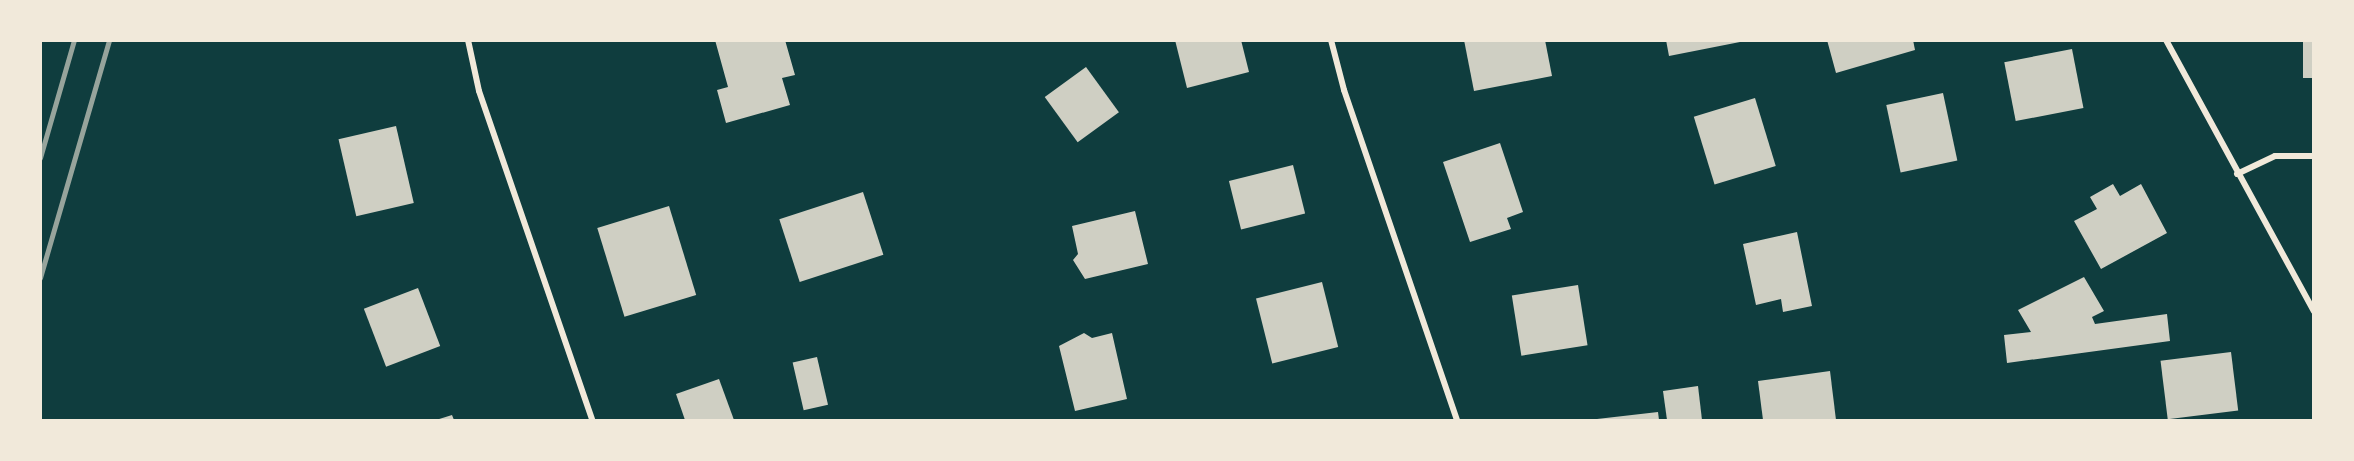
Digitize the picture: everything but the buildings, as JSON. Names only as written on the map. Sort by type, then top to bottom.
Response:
[{"type":"street","points":[[468,40],[479,91],[592,420]]},
{"type":"street","points":[[1331,40],[1344,90],[1457,420]]},
{"type":"street","points":[[2166,40],[2313,311]]},
{"type":"street","points":[[2237,174],[2275,156],[2313,156]]},
{"type":"railway","points":[[40,158],[74,40]]},
{"type":"railway","points":[[40,278],[109,40]]}]
